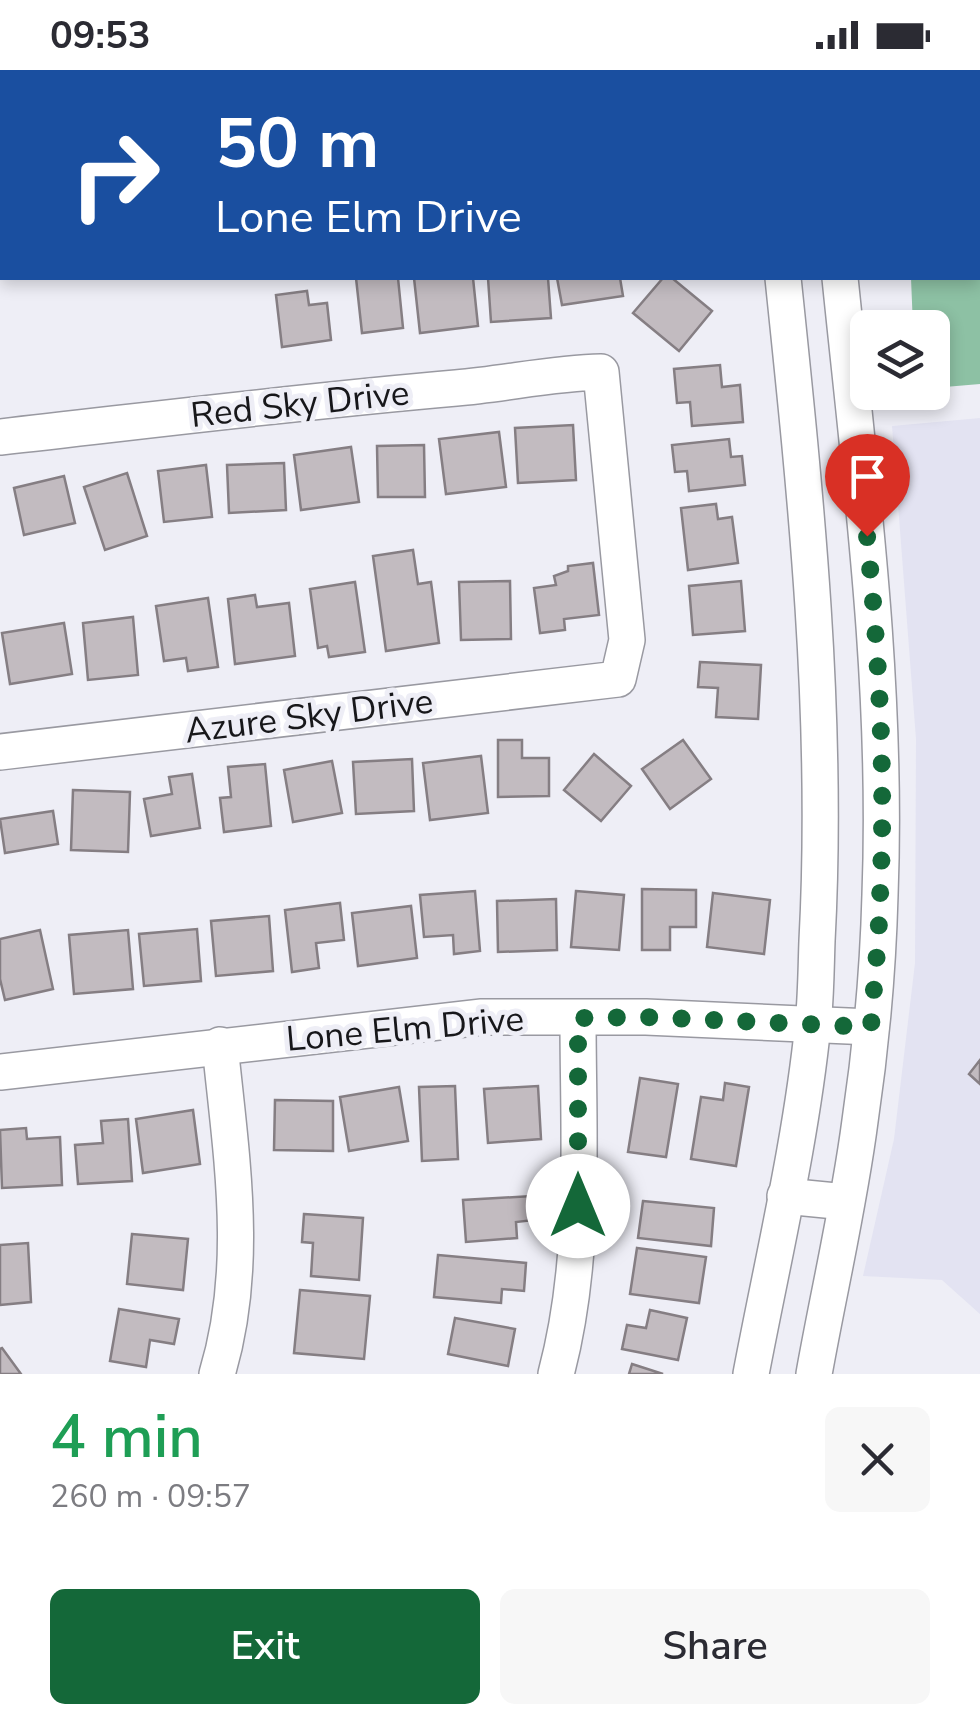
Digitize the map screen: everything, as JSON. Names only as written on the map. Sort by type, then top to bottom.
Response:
[{"type":"street","points":[[751,1374],[813,1024],[820,894],[819,693],[804,474],[783,280]]},
{"type":"street","points":[[814,1374],[860,1122],[880,896],[882,758],[877,635],[840,280]]},
{"type":"street","name":"Red Sky Drive","points":[[0,436],[601,372],[627,640],[618,678]]},
{"type":"street","points":[[804,474],[860,471]]},
{"type":"street","name":"Azure Sky Drive","points":[[0,752],[618,678]]},
{"type":"street","name":"Lone Elm Drive","points":[[0,1072],[482,1017],[646,1017],[871,1027]]},
{"type":"street","points":[[556,1374],[578,1243],[578,1018]]},
{"type":"street","points":[[216,1374],[232,1313],[237,1255],[220,1046]]},
{"type":"street","points":[[785,1196],[846,1202]]},
{"type":"shaded area","points":[[980,418],[980,1314],[942,1280],[863,1276],[894,1139],[915,963],[916,739],[892,426]]},
{"type":"green space","points":[[911,280],[980,280],[980,384],[950,387],[950,310],[912,310]]},
{"type":"building","points":[[356,280],[398,280],[403,328],[362,333]]},
{"type":"building","points":[[414,280],[473,280],[478,326],[420,333]]},
{"type":"building","points":[[488,280],[548,280],[551,318],[491,322]]},
{"type":"building","points":[[557,280],[620,280],[623,296],[562,305]]},
{"type":"building","points":[[661,280],[674,280],[712,311],[679,351],[633,313]]},
{"type":"building","points":[[307,291],[309,305],[327,303],[331,340],[282,347],[276,295]]},
{"type":"building","points":[[720,365],[722,387],[740,385],[743,422],[692,426],[690,402],[677,403],[674,369]]},
{"type":"building","points":[[573,425],[576,480],[518,483],[515,428]]},
{"type":"building","points":[[499,432],[506,487],[446,494],[439,439]]},
{"type":"building","points":[[729,439],[731,457],[742,456],[745,485],[689,491],[687,471],[675,472],[672,445]]},
{"type":"building","points":[[424,445],[425,497],[378,497],[377,446]]},
{"type":"building","points":[[351,447],[359,502],[301,510],[294,455]]},
{"type":"building","points":[[284,463],[286,510],[229,513],[227,465]]},
{"type":"building","points":[[206,465],[212,517],[164,522],[158,471]]},
{"type":"building","points":[[127,473],[147,536],[105,550],[84,487]]},
{"type":"building","points":[[64,476],[75,523],[24,535],[14,488]]},
{"type":"building","points":[[716,504],[718,519],[732,517],[738,563],[688,570],[681,508]]},
{"type":"building","points":[[413,550],[418,584],[431,582],[439,643],[386,651],[373,556]]},
{"type":"building","points":[[593,563],[599,615],[564,619],[565,630],[540,633],[534,588],[556,585],[554,576],[568,571],[568,566]]},
{"type":"building","points":[[510,581],[511,639],[461,640],[459,582]]},
{"type":"building","points":[[741,581],[745,631],[693,635],[689,586]]},
{"type":"building","points":[[355,582],[365,652],[329,657],[327,646],[318,648],[310,589]]},
{"type":"building","points":[[255,595],[257,607],[289,603],[295,656],[235,664],[228,599]]},
{"type":"building","points":[[208,598],[218,667],[188,671],[186,658],[164,661],[156,606]]},
{"type":"building","points":[[133,617],[138,675],[88,680],[83,623]]},
{"type":"building","points":[[64,623],[72,674],[10,684],[2,633]]},
{"type":"building","points":[[700,662],[761,665],[758,719],[716,717],[718,688],[698,687]]},
{"type":"building","points":[[498,740],[522,740],[522,758],[549,758],[549,796],[498,797]]},
{"type":"building","points":[[683,740],[711,779],[670,809],[642,769]]},
{"type":"building","points":[[594,754],[631,786],[601,821],[564,790]]},
{"type":"building","points":[[481,756],[488,813],[430,820],[423,763]]},
{"type":"building","points":[[412,759],[414,811],[356,814],[353,762]]},
{"type":"building","points":[[332,761],[342,813],[293,822],[284,770]]},
{"type":"building","points":[[265,764],[271,826],[224,832],[220,798],[231,797],[228,767]]},
{"type":"building","points":[[192,774],[200,828],[151,836],[144,799],[172,794],[169,777]]},
{"type":"building","points":[[73,790],[130,792],[128,852],[71,850]]},
{"type":"building","points":[[53,811],[58,844],[5,853],[0,819]]},
{"type":"building","points":[[642,889],[696,890],[696,927],[670,927],[670,950],[642,950]]},
{"type":"building","points":[[475,891],[480,951],[454,954],[453,935],[424,937],[420,895]]},
{"type":"building","points":[[576,891],[624,895],[619,950],[571,947]]},
{"type":"building","points":[[713,893],[770,900],[764,954],[707,947]]},
{"type":"building","points":[[556,899],[557,950],[498,952],[497,901]]},
{"type":"building","points":[[340,903],[344,940],[316,943],[319,968],[292,972],[285,910]]},
{"type":"building","points":[[411,906],[417,958],[358,966],[352,913]]},
{"type":"building","points":[[269,916],[273,971],[216,976],[211,921]]},
{"type":"building","points":[[197,929],[201,981],[144,986],[139,934]]},
{"type":"building","points":[[40,930],[53,989],[5,1000],[0,979],[0,939]]},
{"type":"building","points":[[128,930],[133,989],[74,994],[69,935]]},
{"type":"building","points":[[980,1060],[980,1084],[969,1074]]},
{"type":"building","points":[[640,1078],[678,1084],[666,1157],[628,1152]]},
{"type":"building","points":[[725,1083],[749,1087],[736,1166],[691,1159],[701,1097],[723,1100]]},
{"type":"building","points":[[455,1086],[458,1159],[422,1161],[419,1087]]},
{"type":"building","points":[[538,1086],[541,1139],[488,1143],[484,1089]]},
{"type":"building","points":[[399,1087],[408,1141],[349,1151],[340,1097]]},
{"type":"building","points":[[275,1100],[333,1101],[333,1151],[274,1150]]},
{"type":"building","points":[[193,1110],[200,1164],[143,1173],[136,1119]]},
{"type":"building","points":[[128,1119],[132,1181],[78,1184],[75,1145],[103,1143],[101,1121]]},
{"type":"building","points":[[26,1128],[27,1139],[60,1137],[62,1185],[2,1188],[0,1130]]},
{"type":"building","points":[[532,1196],[534,1220],[516,1222],[517,1238],[466,1242],[463,1200]]},
{"type":"building","points":[[643,1201],[714,1208],[711,1246],[638,1238]]},
{"type":"building","points":[[304,1214],[363,1218],[359,1280],[311,1276],[313,1243],[302,1242]]},
{"type":"building","points":[[132,1234],[188,1239],[183,1290],[127,1284]]},
{"type":"building","points":[[28,1243],[31,1302],[0,1305],[0,1245]]},
{"type":"building","points":[[637,1248],[706,1257],[699,1303],[630,1294]]},
{"type":"building","points":[[438,1255],[526,1263],[524,1291],[502,1289],[501,1303],[434,1297]]},
{"type":"building","points":[[300,1290],[370,1296],[364,1359],[294,1353]]},
{"type":"building","points":[[119,1309],[179,1319],[174,1344],[150,1340],[146,1367],[110,1361]]},
{"type":"building","points":[[650,1310],[687,1318],[678,1360],[622,1349],[627,1325],[646,1328]]},
{"type":"building","points":[[455,1318],[515,1329],[508,1366],[448,1354]]},
{"type":"building","points":[[2,1348],[21,1374],[0,1374]]},
{"type":"building","points":[[632,1364],[663,1374],[629,1374]]},
{"type":"route","points":[[578,1206],[578,1018],[646,1017],[871,1027],[880,896],[882,758],[877,635],[867,536]]}]
